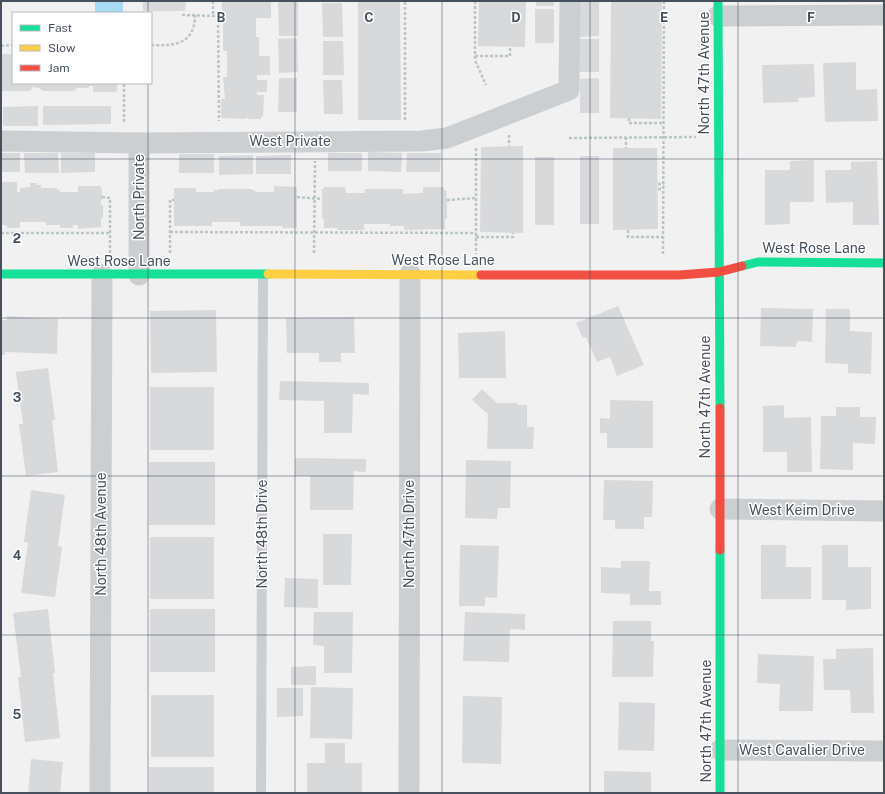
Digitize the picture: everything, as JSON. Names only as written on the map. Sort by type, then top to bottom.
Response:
[{"type":"street","name":"West Private","points":[[1,141],[131,143],[422,141],[447,138],[569,90],[570,1]]},
{"type":"street","points":[[718,8],[884,16]]},
{"type":"street","name":"North 47th Avenue","points":[[718,8],[720,793]]},
{"type":"street","name":"North Private","points":[[131,143],[139,275]]},
{"type":"street","name":"West Rose Lane","points":[[1,274],[679,275],[719,272],[758,262],[884,263]]},
{"type":"street","name":"North 47th Drive","points":[[409,793],[410,274]]},
{"type":"street","name":"North 48th Avenue","points":[[100,793],[102,275]]},
{"type":"street","name":"West Keim Drive","points":[[720,510],[884,511]]},
{"type":"street","name":"West Cavalier Drive","points":[[720,750],[884,751]]},
{"type":"lane","name":"North 48th Drive","points":[[261,793],[263,275]]},
{"type":"path","points":[[213,1],[213,15]]},
{"type":"path","points":[[404,141],[405,1]]},
{"type":"path","points":[[475,1],[475,56],[486,85]]},
{"type":"path","points":[[663,254],[664,1]]},
{"type":"path","points":[[182,15],[218,16],[219,142]]},
{"type":"path","points":[[152,45],[175,45],[188,38],[192,32],[195,15]]},
{"type":"path","points":[[1,46],[12,46]]},
{"type":"path","points":[[475,56],[510,56],[510,47]]},
{"type":"path","points":[[124,84],[131,143]]},
{"type":"path","points":[[629,118],[629,123],[664,123]]},
{"type":"path","points":[[476,127],[476,254]]},
{"type":"path","points":[[569,138],[696,137]]},
{"type":"path","points":[[626,138],[626,148]]},
{"type":"path","points":[[314,253],[315,141]]},
{"type":"path","points":[[658,184],[664,184]]},
{"type":"path","points":[[658,189],[663,189]]},
{"type":"path","points":[[102,197],[110,198],[110,252]]},
{"type":"path","points":[[296,197],[322,199]]},
{"type":"path","points":[[447,200],[476,198]]},
{"type":"path","points":[[170,253],[170,200],[174,200]]},
{"type":"path","points":[[628,230],[628,237],[663,237]]},
{"type":"path","points":[[170,232],[476,235],[513,237],[513,233]]},
{"type":"path","points":[[1,233],[110,234]]},
{"type":"water","points":[[95,1],[123,1],[123,12],[95,12]]},
{"type":"building","points":[[143,1],[186,1],[185,11],[143,11]]},
{"type":"building","points":[[222,1],[271,1],[271,18],[256,18],[256,37],[259,37],[259,56],[270,56],[270,75],[257,75],[257,80],[267,80],[267,92],[257,92],[257,95],[264,95],[263,117],[261,117],[261,119],[221,118],[221,99],[225,99],[223,77],[227,77],[227,51],[223,51]]},
{"type":"building","points":[[298,1],[298,36],[279,36],[278,2]]},
{"type":"building","points":[[358,1],[400,1],[401,120],[358,120]]},
{"type":"building","points":[[479,1],[526,1],[525,47],[478,46]]},
{"type":"building","points":[[536,1],[554,1],[554,6],[536,6]]},
{"type":"building","points":[[611,1],[662,1],[661,119],[610,118]]},
{"type":"building","points":[[580,2],[599,2],[599,36],[580,37]]},
{"type":"building","points":[[322,3],[342,3],[343,37],[323,37]]},
{"type":"building","points":[[535,9],[554,9],[554,43],[535,43]]},
{"type":"building","points":[[297,38],[298,72],[279,73],[278,39]]},
{"type":"building","points":[[580,39],[599,39],[599,72],[580,72]]},
{"type":"building","points":[[323,41],[343,41],[344,75],[323,75]]},
{"type":"building","points":[[1,54],[12,54],[12,84],[117,84],[117,91],[115,92],[93,92],[93,86],[88,88],[77,88],[74,91],[43,91],[39,88],[33,87],[30,91],[1,91]]},
{"type":"building","points":[[856,62],[856,90],[877,89],[878,121],[825,122],[823,63]]},
{"type":"building","points":[[814,64],[815,97],[798,98],[798,102],[763,103],[762,65]]},
{"type":"building","points":[[279,78],[297,78],[297,112],[278,112]]},
{"type":"building","points":[[599,78],[599,113],[580,113],[580,79]]},
{"type":"building","points":[[323,80],[342,80],[343,114],[324,114]]},
{"type":"building","points":[[38,106],[38,126],[3,126],[3,107]]},
{"type":"building","points":[[43,106],[111,106],[111,124],[43,125]]},
{"type":"building","points":[[523,146],[523,233],[480,232],[481,147]]},
{"type":"building","points":[[613,148],[657,148],[658,229],[613,230]]},
{"type":"building","points":[[368,152],[402,153],[401,172],[368,171]]},
{"type":"building","points":[[1,153],[20,153],[20,172],[1,172]]},
{"type":"building","points":[[24,153],[58,153],[59,173],[25,173]]},
{"type":"building","points":[[61,153],[95,153],[95,172],[61,173]]},
{"type":"building","points":[[328,153],[362,153],[362,171],[328,171]]},
{"type":"building","points":[[407,153],[441,153],[440,172],[406,172]]},
{"type":"building","points":[[179,154],[214,154],[214,173],[179,173]]},
{"type":"building","points":[[253,155],[253,174],[219,175],[219,156]]},
{"type":"building","points":[[291,155],[291,174],[256,174],[256,156]]},
{"type":"building","points":[[580,156],[599,156],[599,224],[580,224]]},
{"type":"building","points":[[535,157],[554,157],[554,225],[535,225]]},
{"type":"building","points":[[814,160],[814,202],[790,202],[790,224],[765,225],[765,170],[790,170],[790,161]]},
{"type":"building","points":[[877,161],[879,225],[853,225],[853,202],[826,203],[825,170],[851,170],[851,162]]},
{"type":"building","points":[[1,182],[17,182],[17,192],[20,192],[20,188],[30,187],[30,183],[37,183],[37,185],[41,185],[41,188],[57,188],[60,192],[78,192],[78,186],[101,186],[103,218],[101,218],[101,227],[78,229],[78,225],[73,225],[73,228],[60,228],[60,225],[46,225],[46,222],[20,222],[20,228],[7,228],[7,225],[1,225]]},
{"type":"building","points":[[274,186],[297,187],[297,228],[282,228],[282,226],[240,226],[240,222],[212,222],[212,226],[174,226],[174,188],[196,188],[196,192],[214,192],[214,190],[218,189],[251,189],[255,190],[255,192],[274,192]]},
{"type":"building","points":[[324,187],[345,187],[346,193],[365,193],[365,189],[403,189],[403,194],[423,193],[423,187],[444,187],[444,190],[446,190],[447,200],[447,219],[445,219],[445,229],[404,230],[404,226],[390,226],[390,224],[364,224],[364,230],[337,230],[337,228],[324,228],[324,219],[322,219],[322,189],[324,189]]},
{"type":"building","points":[[618,306],[644,365],[617,376],[610,357],[597,362],[586,337],[583,338],[576,323]]},
{"type":"building","points":[[761,308],[813,309],[812,342],[797,341],[796,347],[760,346]]},
{"type":"building","points":[[826,309],[850,309],[850,331],[872,332],[871,374],[848,373],[848,364],[825,363]]},
{"type":"building","points":[[216,310],[217,372],[151,373],[150,311]]},
{"type":"building","points":[[7,316],[58,319],[57,354],[5,352],[5,355],[1,355],[1,320],[7,320]]},
{"type":"building","points":[[354,317],[355,353],[341,353],[341,362],[319,362],[319,353],[287,353],[286,318]]},
{"type":"building","points":[[505,331],[506,378],[459,378],[458,333]]},
{"type":"building","points":[[48,368],[55,420],[52,420],[58,472],[26,476],[19,424],[23,424],[16,372]]},
{"type":"building","points":[[280,381],[369,383],[369,395],[353,394],[352,433],[324,433],[324,401],[279,400]]},
{"type":"building","points":[[150,387],[214,387],[214,450],[150,450]]},
{"type":"building","points":[[482,389],[497,403],[517,403],[517,405],[527,405],[527,427],[534,427],[533,449],[487,449],[488,414],[472,400]]},
{"type":"building","points":[[610,400],[653,401],[653,448],[607,448],[607,433],[600,433],[600,418],[610,419]]},
{"type":"building","points":[[784,405],[784,418],[811,417],[812,472],[787,472],[787,452],[763,452],[763,406]]},
{"type":"building","points":[[836,407],[860,407],[860,417],[876,417],[875,444],[853,443],[853,470],[820,469],[821,416],[836,416]]},
{"type":"building","points":[[295,458],[366,459],[366,472],[354,471],[353,510],[310,510],[310,476],[295,476]]},
{"type":"building","points":[[466,460],[511,461],[510,508],[498,508],[497,519],[465,518]]},
{"type":"building","points":[[149,462],[215,462],[215,525],[149,525]]},
{"type":"building","points":[[604,480],[653,481],[652,517],[644,517],[644,529],[615,529],[615,520],[603,520]]},
{"type":"building","points":[[31,490],[65,495],[58,546],[62,547],[55,597],[21,593],[28,543],[24,542]]},
{"type":"building","points":[[323,534],[352,534],[351,585],[323,585]]},
{"type":"building","points":[[150,537],[214,537],[214,599],[150,599]]},
{"type":"building","points":[[460,545],[499,546],[497,598],[485,597],[485,606],[459,606]]},
{"type":"building","points":[[761,545],[786,545],[786,567],[811,567],[811,599],[761,599]]},
{"type":"building","points":[[822,545],[848,545],[848,567],[871,567],[871,609],[846,610],[846,600],[822,600]]},
{"type":"building","points":[[621,561],[650,561],[649,591],[661,591],[661,605],[630,605],[630,594],[601,593],[601,567],[621,568]]},
{"type":"building","points":[[285,578],[318,579],[318,608],[284,607]]},
{"type":"building","points":[[48,609],[60,738],[25,742],[18,677],[21,677],[13,613]]},
{"type":"building","points":[[150,609],[215,609],[215,672],[150,672]]},
{"type":"building","points":[[314,612],[353,612],[352,673],[324,673],[324,646],[313,645]]},
{"type":"building","points":[[465,612],[525,614],[525,630],[510,629],[509,662],[463,661]]},
{"type":"building","points":[[613,621],[651,621],[651,641],[654,641],[653,677],[612,677]]},
{"type":"building","points":[[873,648],[874,713],[851,713],[850,690],[824,690],[823,659],[836,659],[836,649]]},
{"type":"building","points":[[758,654],[814,656],[813,711],[779,711],[780,684],[757,683]]},
{"type":"building","points":[[316,666],[316,685],[291,685],[291,667]]},
{"type":"building","points":[[311,687],[353,688],[352,739],[310,738]]},
{"type":"building","points":[[277,688],[303,688],[303,716],[277,717]]},
{"type":"building","points":[[151,695],[214,695],[214,757],[151,757]]},
{"type":"building","points":[[463,696],[502,697],[501,764],[462,763]]},
{"type":"building","points":[[619,702],[655,703],[654,751],[618,750]]},
{"type":"building","points":[[325,743],[345,743],[345,763],[362,763],[362,793],[307,793],[307,763],[325,763]]},
{"type":"building","points":[[31,759],[63,762],[60,793],[28,793]]},
{"type":"building","points":[[149,767],[214,767],[214,793],[149,793]]},
{"type":"building","points":[[604,771],[651,772],[651,793],[604,793]]},
{"type":"traffic: fast","points":[[718,1],[720,408]]},
{"type":"traffic: fast","points":[[742,266],[758,262],[884,263]]},
{"type":"traffic: fast","points":[[1,274],[268,274]]},
{"type":"traffic: fast","points":[[720,550],[720,793]]},
{"type":"traffic: slow","points":[[268,274],[481,275]]},
{"type":"traffic: jam","points":[[481,275],[679,275],[719,272],[742,266]]},
{"type":"traffic: jam","points":[[720,408],[720,550]]}]
